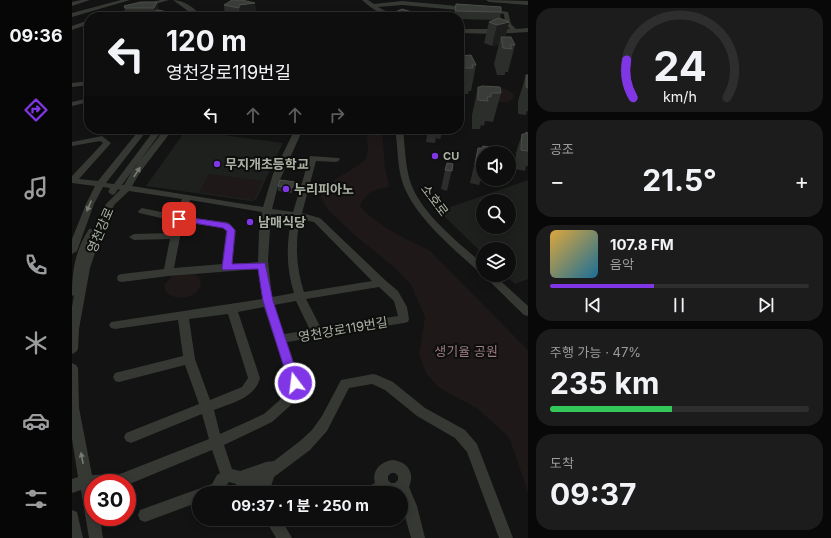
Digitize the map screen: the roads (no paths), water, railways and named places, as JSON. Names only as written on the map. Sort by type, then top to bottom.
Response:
[{"type":"street","points":[[72,4],[87,0]]},
{"type":"street","points":[[72,15],[127,0]]},
{"type":"street","points":[[146,0],[153,3]]},
{"type":"street","points":[[122,12],[166,0]]},
{"type":"street","points":[[176,0],[194,12]]},
{"type":"street","points":[[365,0],[372,6],[384,12]]},
{"type":"street","points":[[441,9],[444,0]]},
{"type":"street","points":[[489,0],[528,3]]},
{"type":"street","points":[[372,6],[402,2],[441,9],[472,9]]},
{"type":"street","points":[[72,8],[84,14]]},
{"type":"street","points":[[480,10],[506,13],[508,24],[515,31]]},
{"type":"street","points":[[72,28],[84,24]]},
{"type":"street","points":[[464,31],[528,30]]},
{"type":"street","points":[[72,85],[84,83]]},
{"type":"street","points":[[72,104],[84,101]]},
{"type":"street","name":"영천강로","points":[[72,251],[90,204],[100,185],[140,134]]},
{"type":"street","name":"영천강로","points":[[72,292],[83,249],[109,196],[155,134]]},
{"type":"street","name":"영천강로","points":[[72,349],[72,329],[78,300],[92,247],[110,204],[126,189],[137,170],[165,134]]},
{"type":"street","name":"영천강로119번길","points":[[81,483],[120,481],[216,442],[268,418],[286,402],[295,383],[268,301],[262,266],[267,210],[272,189],[297,134]]},
{"type":"street","name":"소호로","points":[[400,134],[403,163],[408,186],[421,206],[439,228],[476,263]]},
{"type":"street","points":[[72,144],[102,138],[107,144],[73,180]]},
{"type":"street","points":[[318,333],[309,320],[300,296],[292,261],[293,234],[297,214],[314,158],[336,160]]},
{"type":"street","points":[[73,180],[297,214],[317,220],[381,283]]},
{"type":"street","points":[[168,272],[179,219],[187,197]]},
{"type":"street","points":[[142,211],[179,219],[226,225],[231,230],[227,268]]},
{"type":"street","points":[[134,237],[175,236]]},
{"type":"street","points":[[122,278],[168,272],[262,266]]},
{"type":"street","points":[[496,282],[528,312]]},
{"type":"street","points":[[114,325],[232,309],[268,301],[381,283]]},
{"type":"street","name":"영천강로119번길","points":[[281,340],[404,319],[403,308],[399,300],[391,289],[381,283]]},
{"type":"street","points":[[131,437],[207,408],[246,391],[253,382],[254,378],[232,309]]},
{"type":"street","points":[[183,316],[189,359],[207,408],[216,442],[241,486]]},
{"type":"street","points":[[119,377],[189,359]]},
{"type":"street","points":[[72,368],[73,408],[81,483],[96,538]]},
{"type":"street","points":[[218,486],[221,481],[241,486],[273,471],[300,452],[314,438],[327,419],[338,394],[345,384],[373,379],[389,386],[421,412],[460,434],[472,448],[506,538]]},
{"type":"street","points":[[385,486],[381,479],[381,475],[384,469],[392,466],[400,469],[405,476],[403,486]]},
{"type":"street","points":[[266,486],[273,471]]},
{"type":"street","points":[[145,515],[192,498]]},
{"type":"street","points":[[408,501],[418,538]]},
{"type":"street","points":[[72,517],[76,538]]},
{"type":"street","points":[[277,526],[285,538]]},
{"type":"place","name":"CU","points":[[435,156]]},
{"type":"place","name":"무지개초등학교","points":[[217,164]]},
{"type":"place","name":"누리피아노","points":[[286,189]]},
{"type":"place","name":"남매식당","points":[[250,222]]},
{"type":"park label","name":"생기율 공원","points":[[466,351]]}]
